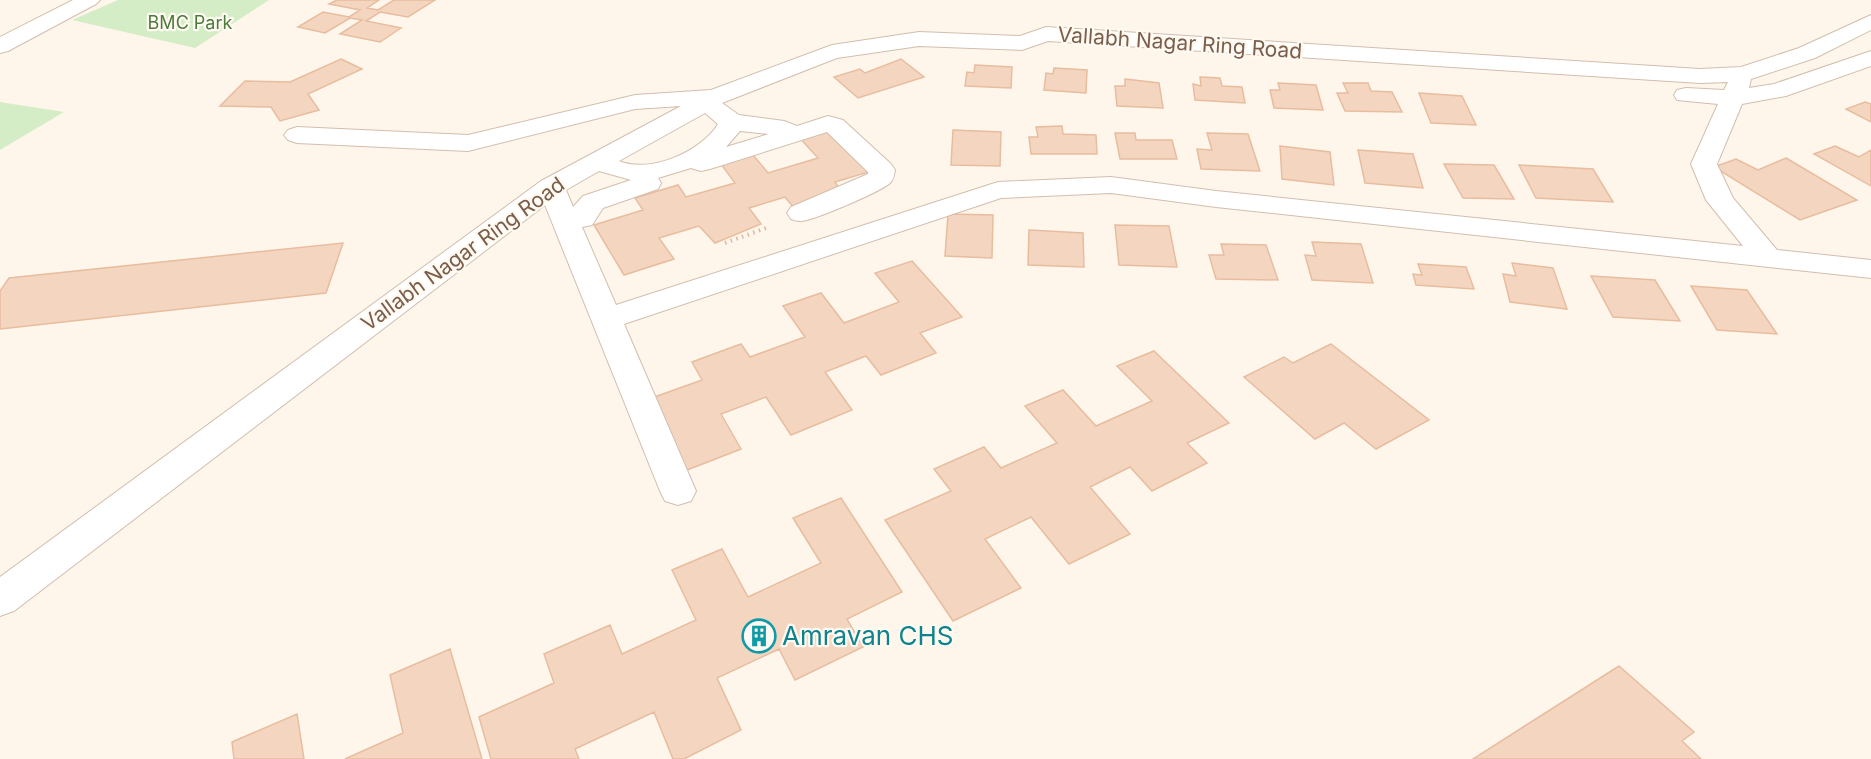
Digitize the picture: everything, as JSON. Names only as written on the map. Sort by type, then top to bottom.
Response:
[{"type":"street","points":[[0,45],[89,0]]},
{"type":"street","name":"Vallabh Nagar Ring Road","points":[[0,599],[551,187],[711,99],[831,52],[919,39],[1022,43],[1046,34],[1700,76],[1743,74],[1807,53],[1871,22]]},
{"type":"street","points":[[1022,43],[1044,55],[1732,98],[1778,91],[1871,58]]},
{"type":"street","points":[[1743,74],[1704,164],[1720,200],[1768,258]]},
{"type":"street","points":[[297,135],[468,143],[635,102],[711,99],[732,122],[784,129],[794,135]]},
{"type":"street","points":[[598,161],[621,171],[653,171],[688,160],[712,147],[728,132],[732,122]]},
{"type":"street","points":[[675,172],[834,124],[882,170],[880,178],[790,218]]},
{"type":"street","points":[[582,219],[586,208],[593,202],[648,183],[637,171]]},
{"type":"street","points":[[606,319],[998,190],[1111,185],[1227,200],[1871,269]]},
{"type":"street","points":[[551,187],[678,491]]},
{"type":"path","points":[[724,244],[790,218]]},
{"type":"green space","name":"BMC Park","points":[[118,0],[269,0],[195,48],[72,20]]},
{"type":"green space","points":[[0,102],[64,112],[0,150]]},
{"type":"building","points":[[337,0],[379,0],[367,8],[378,10],[394,0],[435,0],[408,17],[380,12],[366,21],[401,28],[380,42],[340,34],[362,20],[350,18],[325,33],[298,27],[323,12],[349,17],[360,10],[329,4]]},
{"type":"building","points":[[341,59],[362,69],[308,94],[319,110],[280,121],[271,107],[220,106],[245,81],[290,82]]},
{"type":"building","points":[[901,59],[924,77],[858,98],[834,77],[860,69],[865,73]]},
{"type":"building","points":[[975,65],[1012,67],[1011,88],[965,86],[967,72],[974,73]]},
{"type":"building","points":[[1054,68],[1087,70],[1086,93],[1044,90],[1046,73],[1053,74]]},
{"type":"building","points":[[1200,77],[1220,78],[1222,86],[1242,87],[1245,103],[1195,100],[1193,84],[1201,86]]},
{"type":"building","points":[[1125,79],[1159,83],[1163,108],[1117,106],[1115,86],[1125,86]]},
{"type":"building","points":[[1278,83],[1316,85],[1323,110],[1274,108],[1270,90],[1280,90]]},
{"type":"building","points":[[1343,83],[1368,83],[1371,91],[1392,92],[1402,112],[1345,111],[1337,93],[1348,93]]},
{"type":"building","points":[[1419,93],[1462,96],[1476,125],[1431,123]]},
{"type":"building","points":[[1865,102],[1871,104],[1871,122],[1846,109]]},
{"type":"building","points":[[1062,126],[1063,134],[1096,135],[1097,154],[1031,154],[1029,137],[1038,137],[1036,127]]},
{"type":"building","points":[[831,127],[872,171],[835,182],[842,192],[794,208],[785,197],[749,208],[761,224],[715,243],[699,226],[659,238],[674,259],[624,275],[594,225],[643,210],[635,198],[678,185],[686,197],[735,183],[718,160],[750,151],[768,173],[818,158],[799,137]]},
{"type":"building","points":[[953,130],[1001,132],[1000,166],[951,165]]},
{"type":"building","points":[[1115,133],[1135,133],[1136,140],[1172,140],[1177,159],[1120,159]]},
{"type":"building","points":[[1207,133],[1248,134],[1260,171],[1201,169],[1197,149],[1212,150]]},
{"type":"building","points":[[1280,146],[1330,152],[1334,185],[1282,179]]},
{"type":"building","points":[[1835,146],[1859,157],[1871,150],[1871,186],[1814,154]]},
{"type":"building","points":[[1358,150],[1413,154],[1423,188],[1365,183]]},
{"type":"building","points":[[1786,158],[1857,200],[1800,220],[1714,167],[1736,159],[1758,170]]},
{"type":"building","points":[[1444,164],[1494,165],[1514,199],[1463,198]]},
{"type":"building","points":[[1519,165],[1593,169],[1613,202],[1536,198]]},
{"type":"building","points":[[948,214],[993,215],[992,258],[945,256]]},
{"type":"building","points":[[1115,225],[1169,226],[1177,267],[1119,265]]},
{"type":"building","points":[[1029,230],[1083,233],[1084,267],[1028,265]]},
{"type":"building","points":[[1312,242],[1361,244],[1373,283],[1312,280],[1305,255],[1316,256]]},
{"type":"building","points":[[343,243],[326,293],[0,329],[0,291],[9,278]]},
{"type":"building","points":[[1221,244],[1266,245],[1278,280],[1216,279],[1209,255],[1224,255]]},
{"type":"building","points":[[912,261],[962,317],[920,333],[936,353],[881,375],[866,356],[825,372],[852,410],[791,435],[766,397],[721,414],[741,449],[687,470],[649,399],[702,380],[692,362],[741,344],[750,357],[805,337],[783,306],[821,293],[844,323],[899,302],[875,273]]},
{"type":"building","points":[[1512,263],[1553,268],[1567,309],[1510,302],[1503,274],[1516,276]]},
{"type":"building","points":[[1418,264],[1466,267],[1474,289],[1416,285],[1413,274],[1422,275]]},
{"type":"building","points":[[1591,276],[1655,280],[1680,321],[1613,317]]},
{"type":"building","points":[[1691,286],[1747,290],[1777,334],[1717,330]]},
{"type":"building","points":[[1331,344],[1429,420],[1376,449],[1344,423],[1315,439],[1244,377],[1284,357],[1293,363]]},
{"type":"building","points":[[1154,351],[1229,423],[1187,443],[1207,463],[1152,491],[1130,467],[1090,487],[1130,534],[1069,564],[1031,517],[985,539],[1021,588],[953,621],[885,520],[951,491],[934,469],[984,447],[1001,468],[1057,443],[1025,406],[1063,390],[1096,426],[1152,401],[1117,366]]},
{"type":"building","name":"Amravan CHS","points":[[841,498],[902,592],[847,619],[863,647],[795,680],[779,649],[717,678],[741,730],[684,759],[673,759],[654,712],[575,749],[579,759],[491,759],[479,717],[554,683],[544,654],[610,625],[622,654],[696,620],[672,570],[722,549],[748,597],[821,563],[793,518]]},
{"type":"building","points":[[450,649],[482,759],[345,759],[403,733],[390,675]]},
{"type":"building","points":[[1619,666],[1694,732],[1682,741],[1701,759],[1473,759]]},
{"type":"building","points":[[297,714],[304,759],[234,759],[232,742]]},
{"type":"place","name":"Amravan CHS","points":[[759,636]]}]
